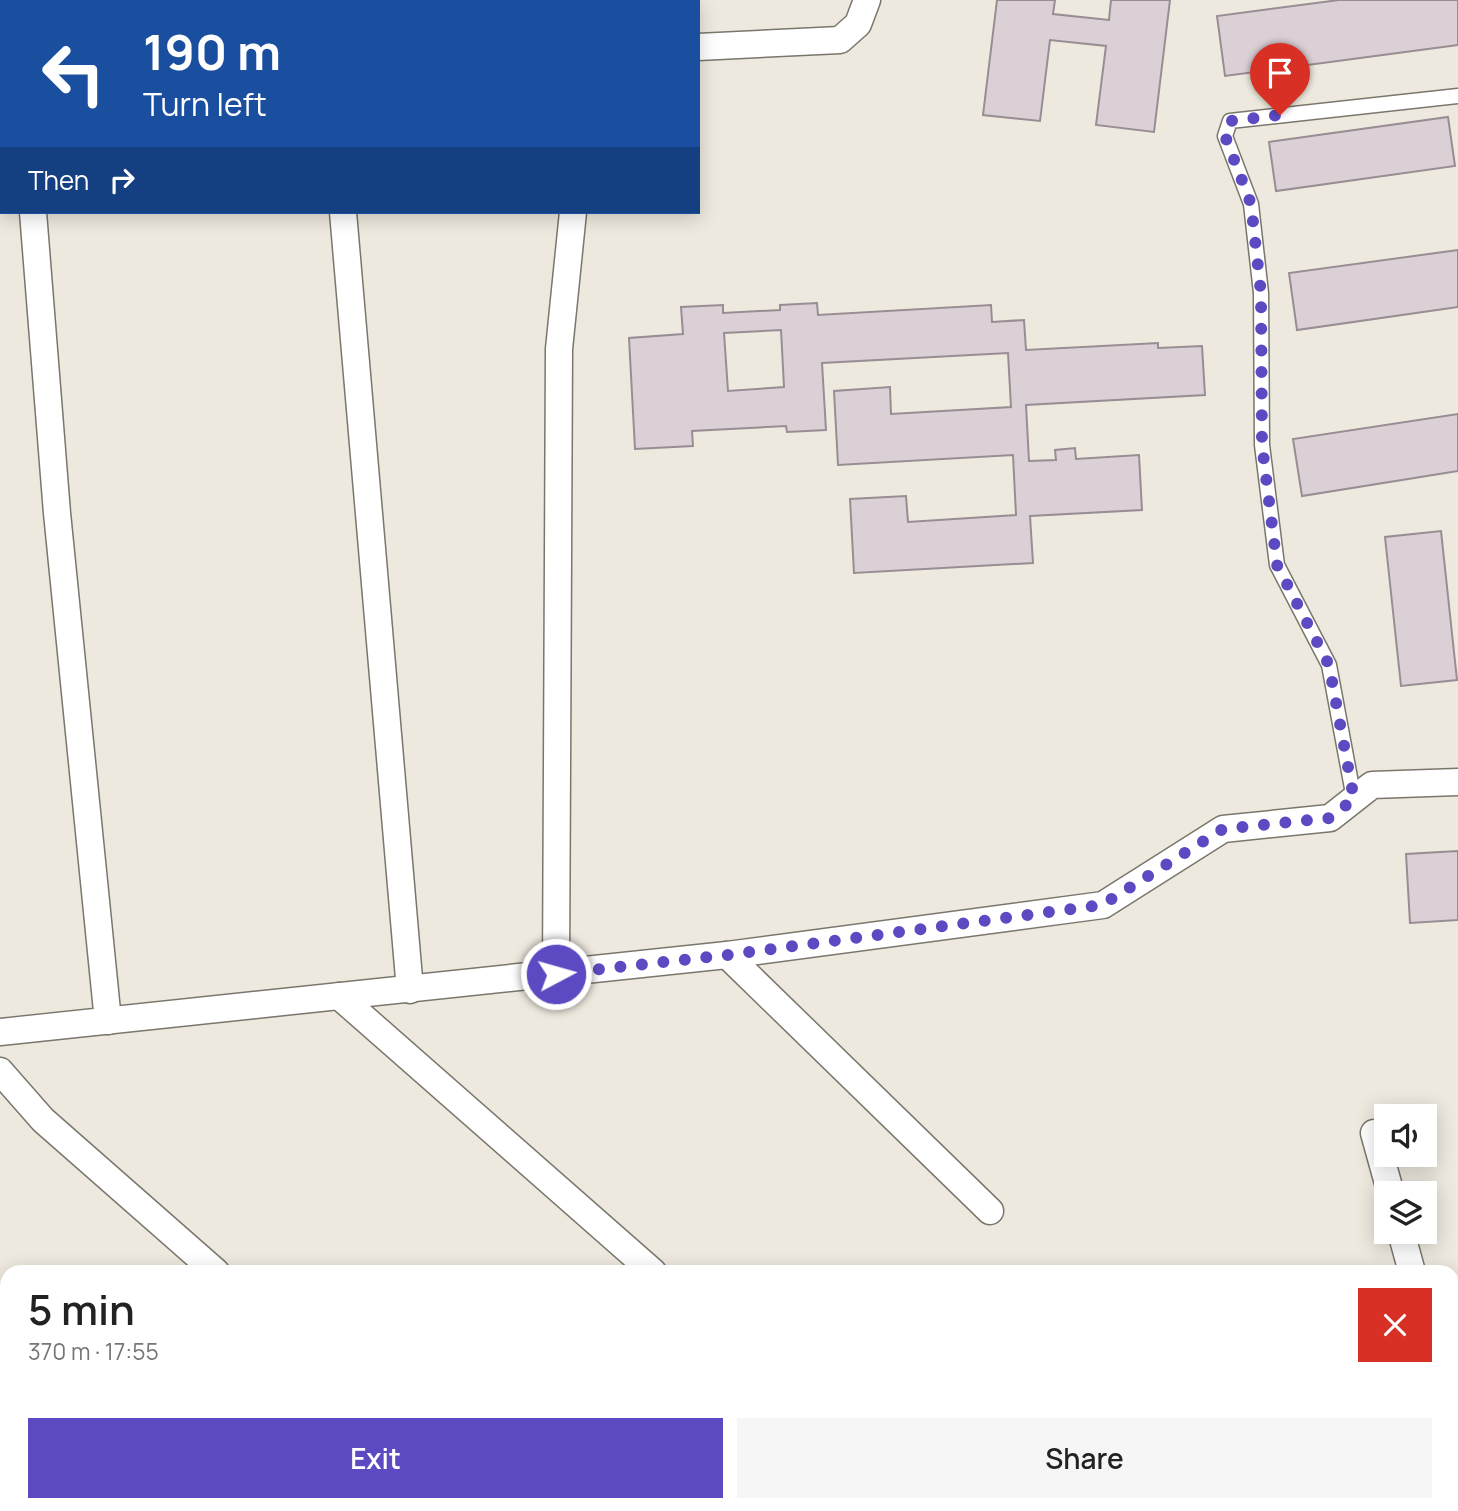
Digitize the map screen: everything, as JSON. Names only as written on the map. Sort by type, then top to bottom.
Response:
[{"type":"street","points":[[700,47],[840,40],[858,24],[867,0]]},
{"type":"street","points":[[33,214],[57,513],[108,1021]]},
{"type":"street","points":[[343,214],[410,990]]},
{"type":"street","points":[[556,974],[559,349],[573,214]]},
{"type":"street","points":[[0,1032],[727,955],[1102,905],[1223,829],[1330,818],[1372,785],[1458,782]]},
{"type":"street","points":[[727,955],[990,1211]]},
{"type":"street","points":[[339,996],[645,1265]]},
{"type":"street","points":[[0,1070],[43,1120],[208,1265]]},
{"type":"street","points":[[1404,1244],[1410,1265]]},
{"type":"lane","points":[[1354,799],[1329,665],[1277,565],[1262,445],[1261,293],[1251,204],[1225,136],[1230,121],[1458,96]]},
{"type":"building","points":[[997,0],[1055,0],[1053,14],[1109,20],[1111,0],[1170,0],[1154,132],[1096,125],[1106,46],[1050,40],[1040,121],[983,115]]},
{"type":"building","points":[[1339,0],[1458,0],[1458,45],[1225,76],[1217,16]]},
{"type":"building","points":[[1448,117],[1455,166],[1276,191],[1269,142]]},
{"type":"building","points":[[1458,250],[1458,307],[1297,330],[1289,273]]},
{"type":"building","points":[[817,303],[818,315],[991,305],[992,322],[1024,320],[1026,350],[1158,343],[1158,348],[1202,346],[1205,395],[1026,405],[1029,461],[1056,460],[1055,450],[1075,448],[1076,459],[1139,455],[1142,510],[1030,516],[1033,563],[854,573],[850,499],[906,496],[908,522],[1016,515],[1013,455],[838,465],[834,391],[890,387],[891,414],[1011,407],[1008,353],[822,363],[826,430],[787,432],[786,426],[692,431],[693,446],[635,449],[629,338],[683,334],[681,307],[723,305],[723,313],[780,310],[780,305]],"holes":[[[781,330],[784,387],[728,391],[724,333]]]},
{"type":"building","points":[[1458,414],[1458,471],[1302,496],[1293,439]]},
{"type":"building","points":[[1441,531],[1457,680],[1401,686],[1385,537]]},
{"type":"building","points":[[1458,851],[1458,920],[1410,923],[1406,854]]},
{"type":"route","points":[[556,974],[727,955],[1102,905],[1223,829],[1330,818],[1354,799],[1329,665],[1277,565],[1262,445],[1261,293],[1251,204],[1225,136],[1230,121],[1280,115]]}]
